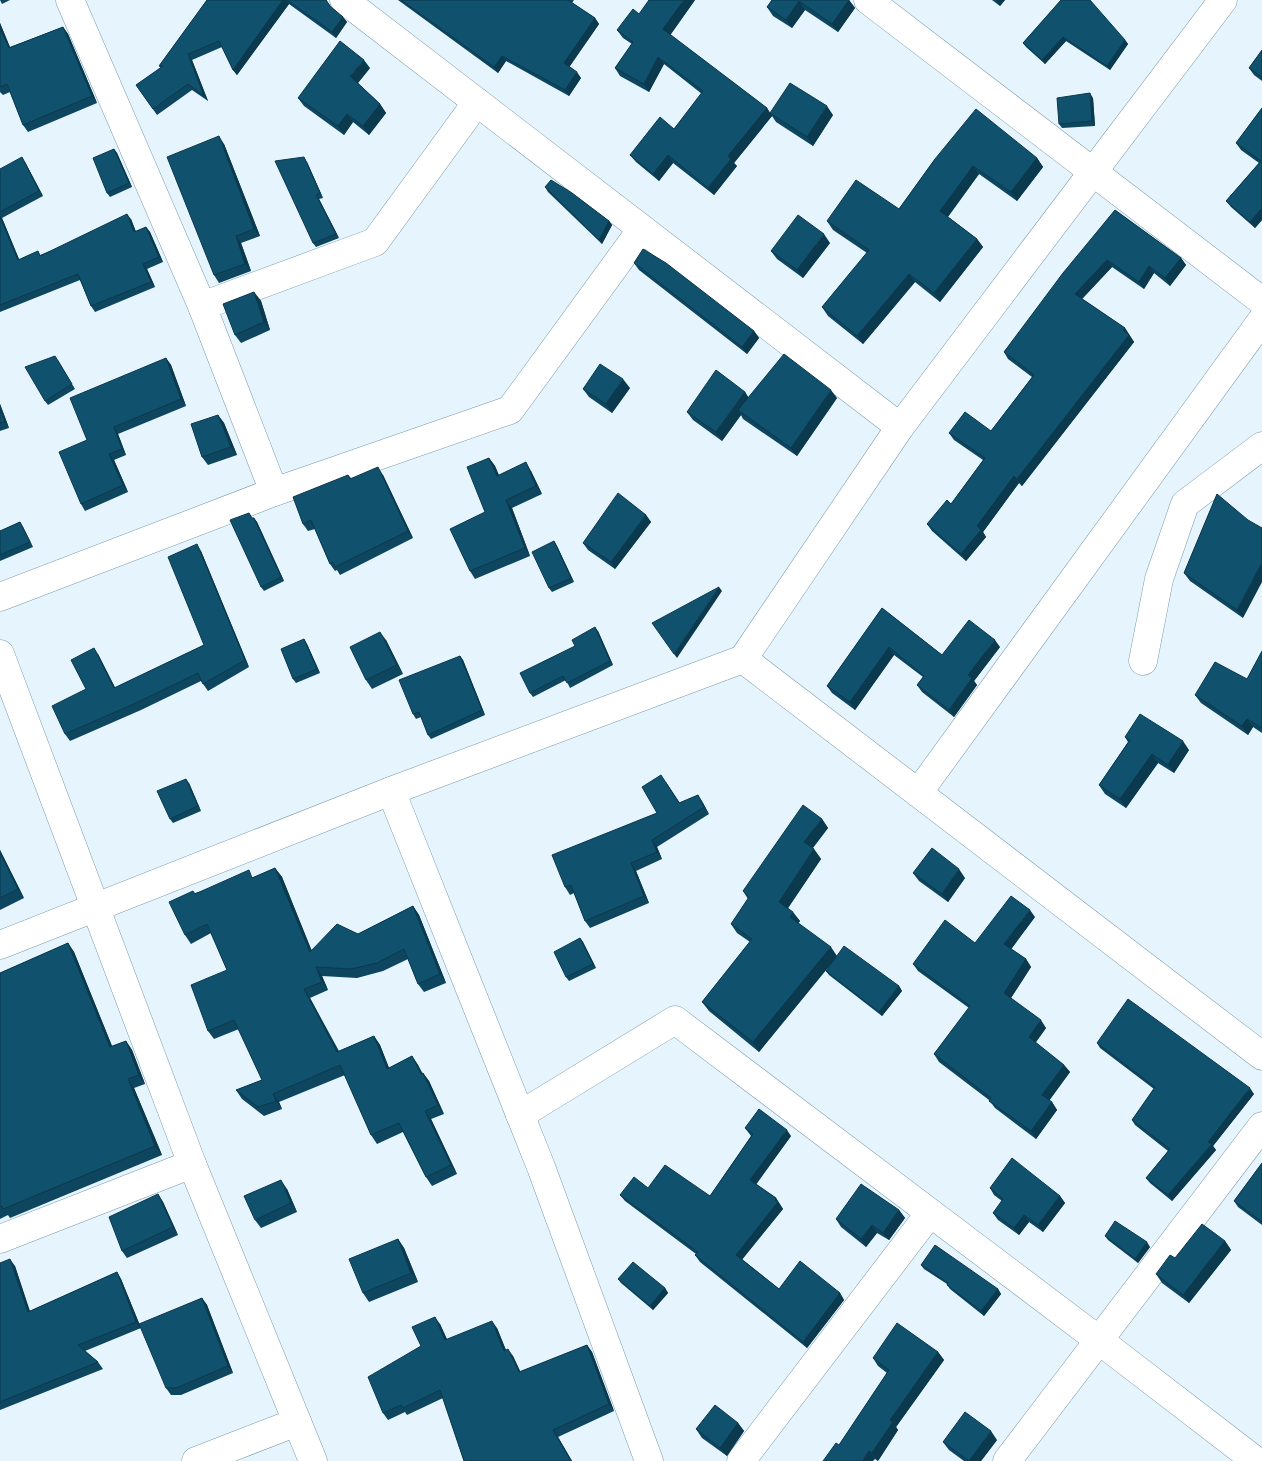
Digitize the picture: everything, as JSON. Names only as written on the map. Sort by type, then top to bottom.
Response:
[{"type":"street","points":[[70,0],[202,306],[274,492]]},
{"type":"street","points":[[344,0],[900,427]]},
{"type":"street","points":[[868,0],[1262,301]]},
{"type":"street","points":[[0,945],[391,791],[743,659],[900,427],[1223,0]]},
{"type":"street","points":[[202,306],[375,242],[477,102]]},
{"type":"street","points":[[0,597],[274,492],[510,410],[642,229]]},
{"type":"street","points":[[918,793],[1262,320]]},
{"type":"street","points":[[1143,660],[1159,579],[1185,504],[1262,446]]},
{"type":"street","points":[[0,654],[97,907],[192,1164],[313,1461]]},
{"type":"street","points":[[743,659],[1262,1056]]},
{"type":"street","points":[[391,791],[520,1115],[648,1461]]},
{"type":"street","points":[[520,1115],[675,1020],[1256,1461]]},
{"type":"street","points":[[1007,1461],[1262,1126]]},
{"type":"street","points":[[0,1239],[192,1164]]},
{"type":"street","points":[[741,1461],[930,1214]]},
{"type":"street","points":[[196,1461],[297,1422]]},
{"type":"building","points":[[207,0],[283,0],[233,70],[219,41],[188,54],[204,96],[188,84],[153,109],[136,85],[163,66],[159,66]]},
{"type":"building","points":[[287,0],[326,0],[343,17],[332,32]]},
{"type":"building","points":[[401,0],[568,0],[595,18],[564,63],[577,72],[565,90],[502,56],[494,67]]},
{"type":"building","points":[[649,0],[684,0],[663,29],[767,108],[728,156],[731,159],[708,188],[668,155],[653,174],[630,155],[660,117],[674,129],[703,91],[658,57],[644,84],[615,68],[633,42],[617,30],[633,9],[639,14]]},
{"type":"building","points":[[772,0],[849,0],[832,24],[799,1],[786,20],[767,7]]},
{"type":"building","points":[[1061,0],[1090,0],[1125,40],[1107,66],[1063,37],[1042,60],[1023,43]]},
{"type":"building","points":[[63,27],[92,96],[23,125],[7,84],[0,87],[0,28],[9,48]]},
{"type":"building","points":[[340,41],[364,60],[350,76],[380,104],[363,126],[347,114],[338,126],[298,98]]},
{"type":"building","points":[[1262,50],[1262,77],[1249,68]]},
{"type":"building","points":[[790,83],[827,106],[807,137],[770,113]]},
{"type":"building","points":[[1090,93],[1092,121],[1059,124],[1057,98]]},
{"type":"building","points":[[1262,108],[1262,208],[1250,222],[1226,201],[1261,161],[1236,143]]},
{"type":"building","points":[[976,109],[1037,158],[1011,192],[973,166],[940,211],[977,239],[934,293],[909,274],[857,336],[822,307],[869,250],[827,221],[856,180],[899,209],[935,159]]},
{"type":"building","points":[[219,136],[254,229],[236,236],[245,264],[214,275],[167,157]]},
{"type":"building","points":[[114,149],[129,183],[107,193],[93,158]]},
{"type":"building","points":[[22,157],[39,191],[0,212],[0,169]]},
{"type":"building","points":[[304,157],[320,193],[316,195],[336,234],[313,243],[275,161]]},
{"type":"building","points":[[551,180],[572,193],[609,221],[599,240],[545,187]]},
{"type":"building","points":[[1115,210],[1181,258],[1165,278],[1149,266],[1139,282],[1107,260],[1075,294],[1125,328],[1123,330],[1129,335],[1017,479],[1014,476],[977,526],[981,530],[961,554],[927,524],[947,500],[951,504],[985,458],[949,433],[965,412],[991,431],[1034,375],[1004,352],[1063,273]]},
{"type":"building","points":[[127,214],[134,232],[146,227],[159,257],[143,264],[151,282],[91,306],[78,274],[0,305],[0,217],[18,260],[38,251],[40,256]]},
{"type":"building","points":[[798,215],[824,234],[797,270],[771,251]]},
{"type":"building","points":[[643,249],[666,263],[754,331],[742,347],[634,263]]},
{"type":"building","points":[[254,292],[264,322],[235,335],[223,304]]},
{"type":"building","points":[[784,354],[831,390],[791,448],[738,410]]},
{"type":"building","points":[[55,356],[72,384],[45,401],[25,367]]},
{"type":"building","points":[[166,358],[181,399],[114,427],[122,449],[109,454],[123,485],[81,504],[59,452],[87,440],[70,398]]},
{"type":"building","points":[[600,364],[623,379],[606,404],[583,389]]},
{"type":"building","points":[[716,370],[745,392],[716,432],[687,412]]},
{"type":"building","points":[[0,409],[5,422],[0,423]]},
{"type":"building","points":[[218,415],[231,447],[202,457],[191,424]]},
{"type":"building","points":[[489,458],[497,476],[526,462],[536,486],[506,500],[525,548],[470,571],[450,529],[485,512],[467,467]]},
{"type":"building","points":[[378,467],[408,531],[335,567],[333,562],[330,564],[311,520],[303,524],[293,497],[348,475],[350,479]]},
{"type":"building","points":[[618,493],[646,515],[611,562],[583,543]]},
{"type":"building","points":[[1217,494],[1248,520],[1262,528],[1262,562],[1237,610],[1184,573]]},
{"type":"building","points":[[249,513],[254,518],[281,577],[261,587],[230,520]]},
{"type":"building","points":[[20,522],[30,542],[0,555],[0,531]]},
{"type":"building","points":[[554,541],[571,578],[549,588],[532,552]]},
{"type":"building","points":[[197,544],[245,660],[203,684],[198,673],[65,734],[52,706],[86,689],[71,660],[94,648],[114,688],[204,645],[168,557]]},
{"type":"building","points":[[719,587],[674,654],[652,623]]},
{"type":"building","points":[[882,608],[942,655],[969,620],[995,640],[968,675],[972,678],[949,710],[917,685],[924,676],[889,647],[850,702],[827,686]]},
{"type":"building","points":[[595,627],[610,661],[567,683],[563,676],[530,693],[520,673],[575,646],[572,640]]},
{"type":"building","points":[[380,632],[397,665],[366,680],[350,647]]},
{"type":"building","points":[[304,639],[317,669],[293,679],[281,649]]},
{"type":"building","points":[[1262,651],[1262,728],[1247,719],[1242,726],[1195,695],[1215,662],[1247,679]]},
{"type":"building","points":[[460,656],[482,710],[428,735],[419,712],[413,714],[399,680]]},
{"type":"building","points":[[1140,714],[1183,741],[1168,765],[1152,754],[1120,799],[1099,785],[1130,740],[1125,737]]},
{"type":"building","points":[[661,775],[679,803],[698,795],[704,807],[652,840],[657,852],[631,863],[644,896],[585,921],[571,885],[565,887],[552,855],[657,813],[642,787]]},
{"type":"building","points":[[186,779],[198,806],[170,819],[157,791]]},
{"type":"building","points":[[803,805],[822,819],[804,842],[814,849],[779,902],[793,912],[790,917],[831,947],[753,1042],[702,1002],[752,939],[731,924],[749,897],[743,891]]},
{"type":"building","points":[[932,848],[959,869],[942,894],[913,873]]},
{"type":"building","points":[[0,853],[18,889],[0,898]]},
{"type":"building","points":[[275,868],[310,952],[337,924],[358,934],[413,906],[440,974],[418,984],[404,949],[377,963],[351,969],[316,967],[322,982],[304,989],[337,1052],[374,1036],[387,1069],[412,1056],[421,1074],[423,1073],[438,1105],[425,1111],[451,1165],[426,1177],[399,1123],[371,1135],[340,1065],[273,1094],[276,1101],[258,1107],[236,1090],[262,1080],[234,1020],[208,1031],[191,985],[227,970],[207,924],[185,935],[169,902],[193,891],[195,894],[249,870],[252,878]]},
{"type":"building","points":[[1011,896],[1030,910],[1004,944],[1026,959],[1004,993],[1041,1020],[1029,1037],[1064,1065],[1042,1095],[1052,1102],[1031,1131],[989,1101],[991,1098],[934,1054],[970,1006],[913,964],[945,920],[975,943]]},
{"type":"building","points":[[580,938],[593,964],[566,977],[554,952]]},
{"type":"building","points":[[68,943],[110,1047],[126,1041],[139,1075],[128,1079],[155,1146],[3,1209],[2,1206],[0,1207],[0,973]]},
{"type":"building","points":[[844,946],[899,986],[879,1012],[826,971]]},
{"type":"building","points":[[1128,999],[1250,1088],[1208,1142],[1212,1144],[1168,1195],[1146,1178],[1170,1149],[1132,1120],[1155,1087],[1097,1043]]},
{"type":"building","points":[[759,1109],[787,1130],[750,1180],[776,1198],[775,1200],[778,1202],[736,1255],[779,1289],[800,1261],[840,1293],[803,1342],[695,1255],[698,1252],[620,1195],[634,1177],[648,1188],[665,1165],[710,1196],[753,1134],[745,1128]]},
{"type":"building","points":[[1012,1158],[1060,1196],[1038,1225],[1024,1215],[1014,1228],[993,1213],[1003,1199],[990,1188]]},
{"type":"building","points":[[1262,1163],[1262,1222],[1234,1201]]},
{"type":"building","points":[[281,1180],[291,1203],[255,1220],[244,1196]]},
{"type":"building","points":[[861,1184],[899,1210],[883,1233],[872,1225],[861,1239],[836,1219]]},
{"type":"building","points":[[158,1194],[173,1227],[122,1251],[109,1217]]},
{"type":"building","points":[[1115,1221],[1147,1242],[1135,1259],[1105,1236]]},
{"type":"building","points":[[1202,1224],[1225,1241],[1183,1295],[1156,1274],[1170,1255],[1175,1258]]},
{"type":"building","points":[[398,1239],[411,1273],[363,1293],[349,1259]]},
{"type":"building","points":[[935,1245],[998,1289],[981,1311],[947,1285],[948,1283],[921,1265]]},
{"type":"building","points":[[10,1259],[28,1312],[117,1272],[136,1322],[78,1345],[98,1362],[0,1402],[0,1263]]},
{"type":"building","points":[[633,1262],[665,1288],[650,1306],[618,1279]]},
{"type":"building","points":[[202,1298],[228,1366],[176,1388],[166,1388],[139,1324]]},
{"type":"building","points":[[435,1317],[445,1340],[492,1321],[504,1351],[508,1349],[519,1372],[587,1345],[609,1404],[553,1430],[571,1461],[464,1461],[440,1390],[403,1408],[401,1405],[383,1413],[368,1377],[421,1346],[412,1327]]},
{"type":"building","points":[[897,1323],[938,1352],[890,1420],[893,1422],[872,1453],[869,1451],[862,1461],[823,1461],[836,1443],[839,1445],[889,1370],[873,1358]]},
{"type":"building","points":[[715,1405],[738,1423],[720,1448],[696,1429]]},
{"type":"building","points":[[965,1412],[991,1431],[969,1461],[943,1442]]}]
